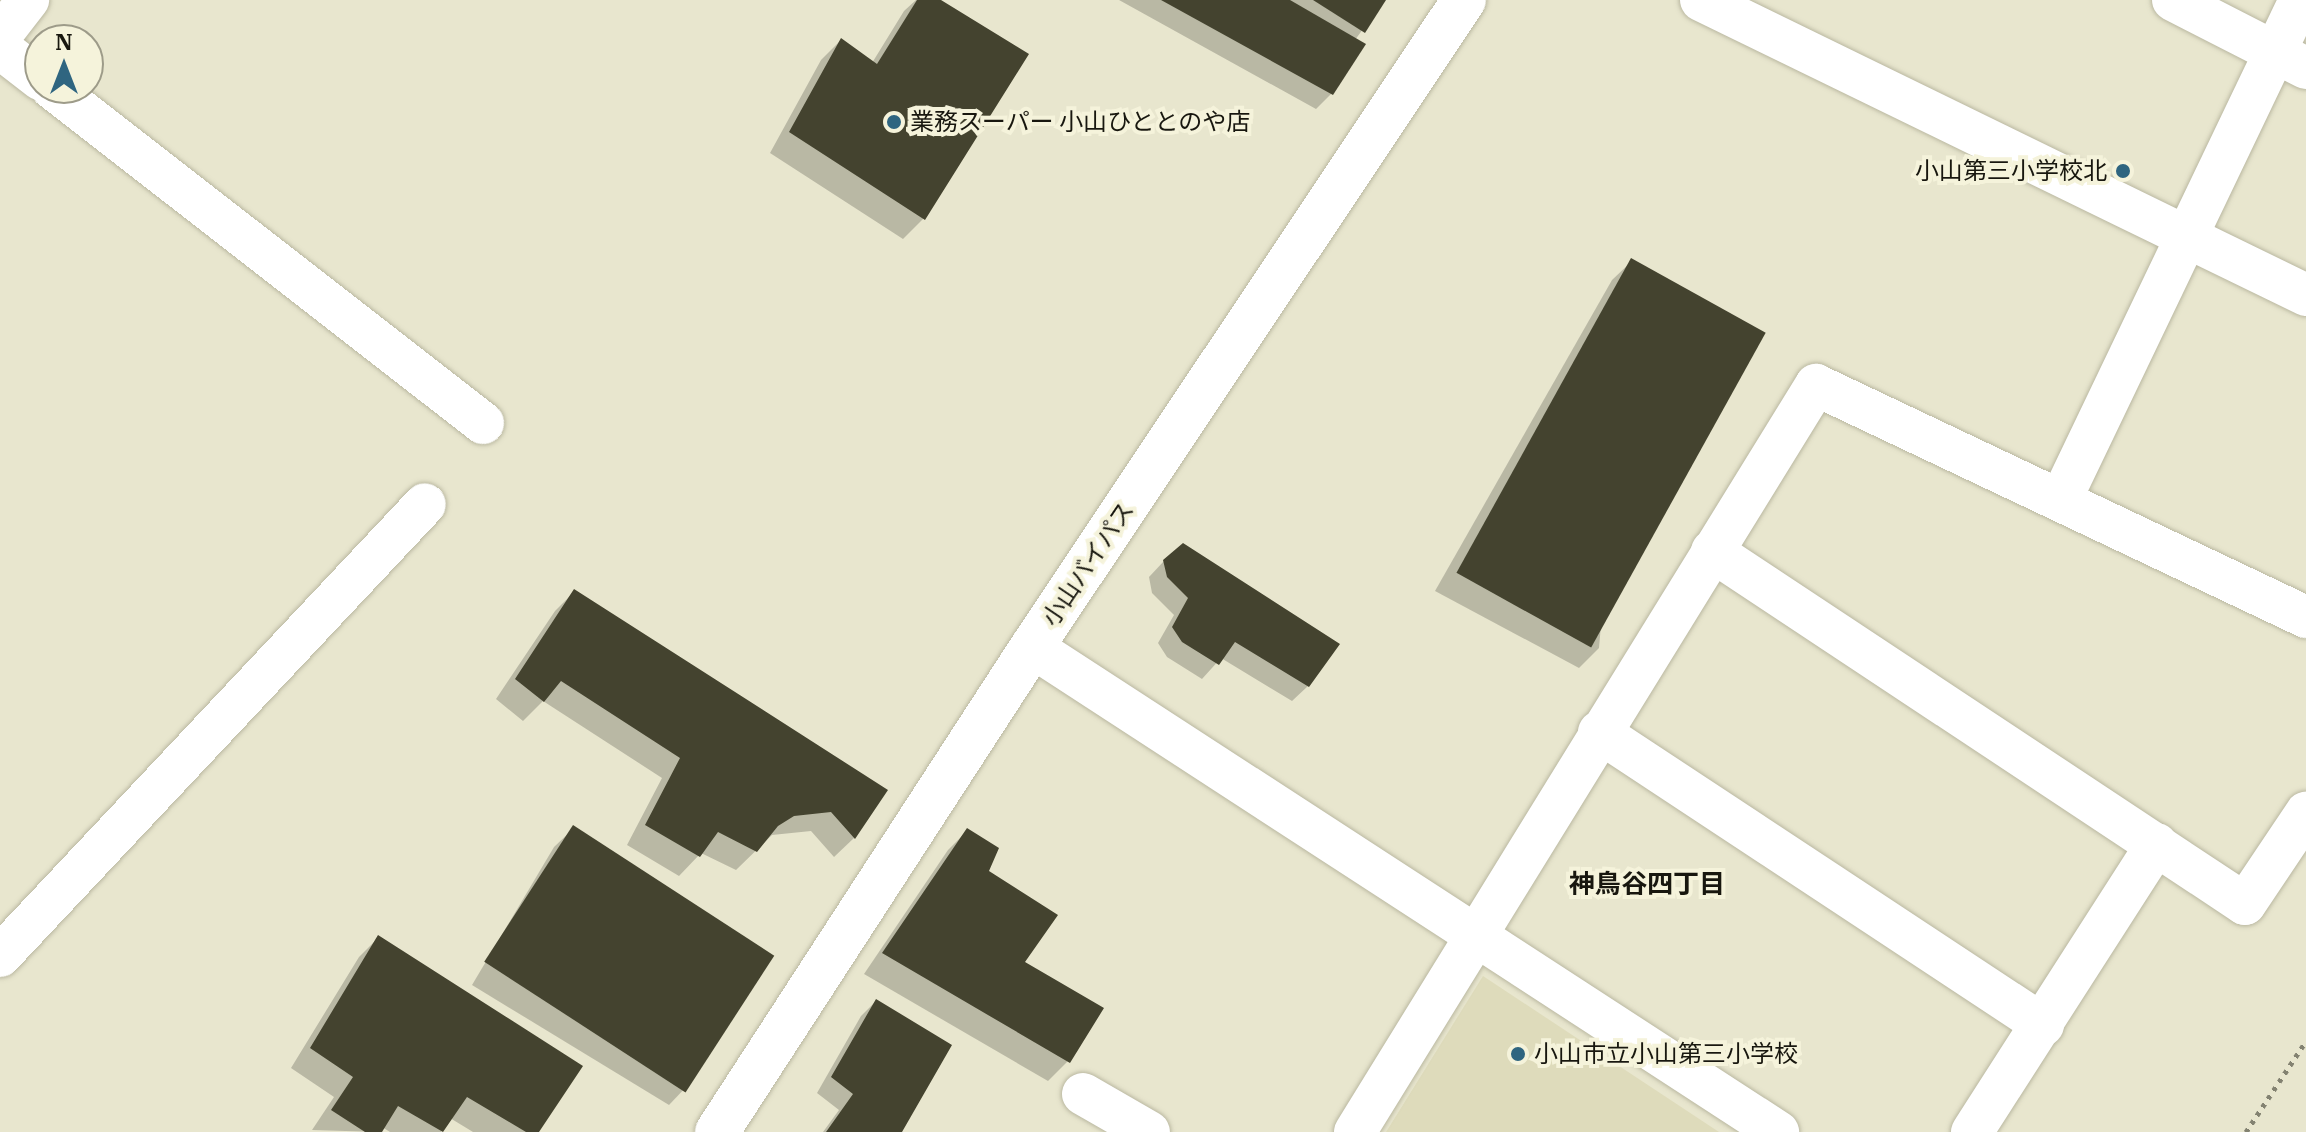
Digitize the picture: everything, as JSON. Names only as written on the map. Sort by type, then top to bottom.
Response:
[{"type":"highway","name":"小山バイパス","points":[[717,1132],[1032,647],[1464,0]]},
{"type":"street","points":[[0,36],[28,0]]},
{"type":"street","points":[[1701,0],[2306,295]]},
{"type":"street","points":[[2173,0],[2290,60]]},
{"type":"street","points":[[2061,499],[2185,238],[2290,60],[2300,0]]},
{"type":"street","points":[[0,48],[24,67]]},
{"type":"street","points":[[73,104],[483,423]]},
{"type":"street","points":[[1355,1132],[1599,732],[1816,385],[2306,617]]},
{"type":"street","points":[[0,956],[425,504]]},
{"type":"street","points":[[1712,551],[2245,904],[2306,813]]},
{"type":"street","points":[[1032,647],[1778,1132]]},
{"type":"street","points":[[1599,732],[2043,1025]]},
{"type":"street","points":[[1972,1132],[2157,844]]},
{"type":"street","points":[[1083,1094],[1149,1132]]},
{"type":"path","points":[[2246,1132],[2306,1041]]},
{"type":"shaded area","name":"小山市立小山第三小学校","points":[[1483,976],[1719,1132],[1386,1132]]},
{"type":"building","points":[[917,0],[941,0],[1029,54],[925,220],[789,132],[841,38],[877,64]]},
{"type":"building","points":[[1161,0],[1290,0],[1366,44],[1333,95]]},
{"type":"building","points":[[1313,0],[1386,0],[1365,33]]},
{"type":"building","points":[[1631,258],[1766,333],[1591,648],[1456,573]]},
{"type":"building","points":[[1183,543],[1340,644],[1309,687],[1235,642],[1219,665],[1182,642],[1172,627],[1188,598],[1167,577],[1163,560]]},
{"type":"building","points":[[574,589],[888,790],[855,839],[831,812],[794,816],[778,826],[757,852],[718,832],[700,857],[645,825],[680,758],[561,681],[544,702],[515,679]]},
{"type":"building","points":[[573,825],[774,956],[686,1092],[484,962]]},
{"type":"building","points":[[967,828],[999,848],[989,871],[1058,915],[1025,962],[1104,1008],[1070,1063],[882,953]]},
{"type":"building","points":[[378,935],[583,1066],[539,1132],[526,1132],[467,1097],[443,1132],[398,1106],[382,1132],[365,1132],[331,1110],[353,1077],[310,1048]]},
{"type":"building","points":[[876,999],[952,1045],[902,1132],[826,1132],[853,1094],[831,1077]]},
{"type":"place","name":"業務スーパー 小山ひととのや店","points":[[894,122]]},
{"type":"place","name":"小山第三小学校北","points":[[2123,171]]},
{"type":"place","name":"小山市立小山第三小学校","points":[[1518,1054]]},
{"type":"district","name":"神鳥谷四丁目","points":[[1647,884]]}]
